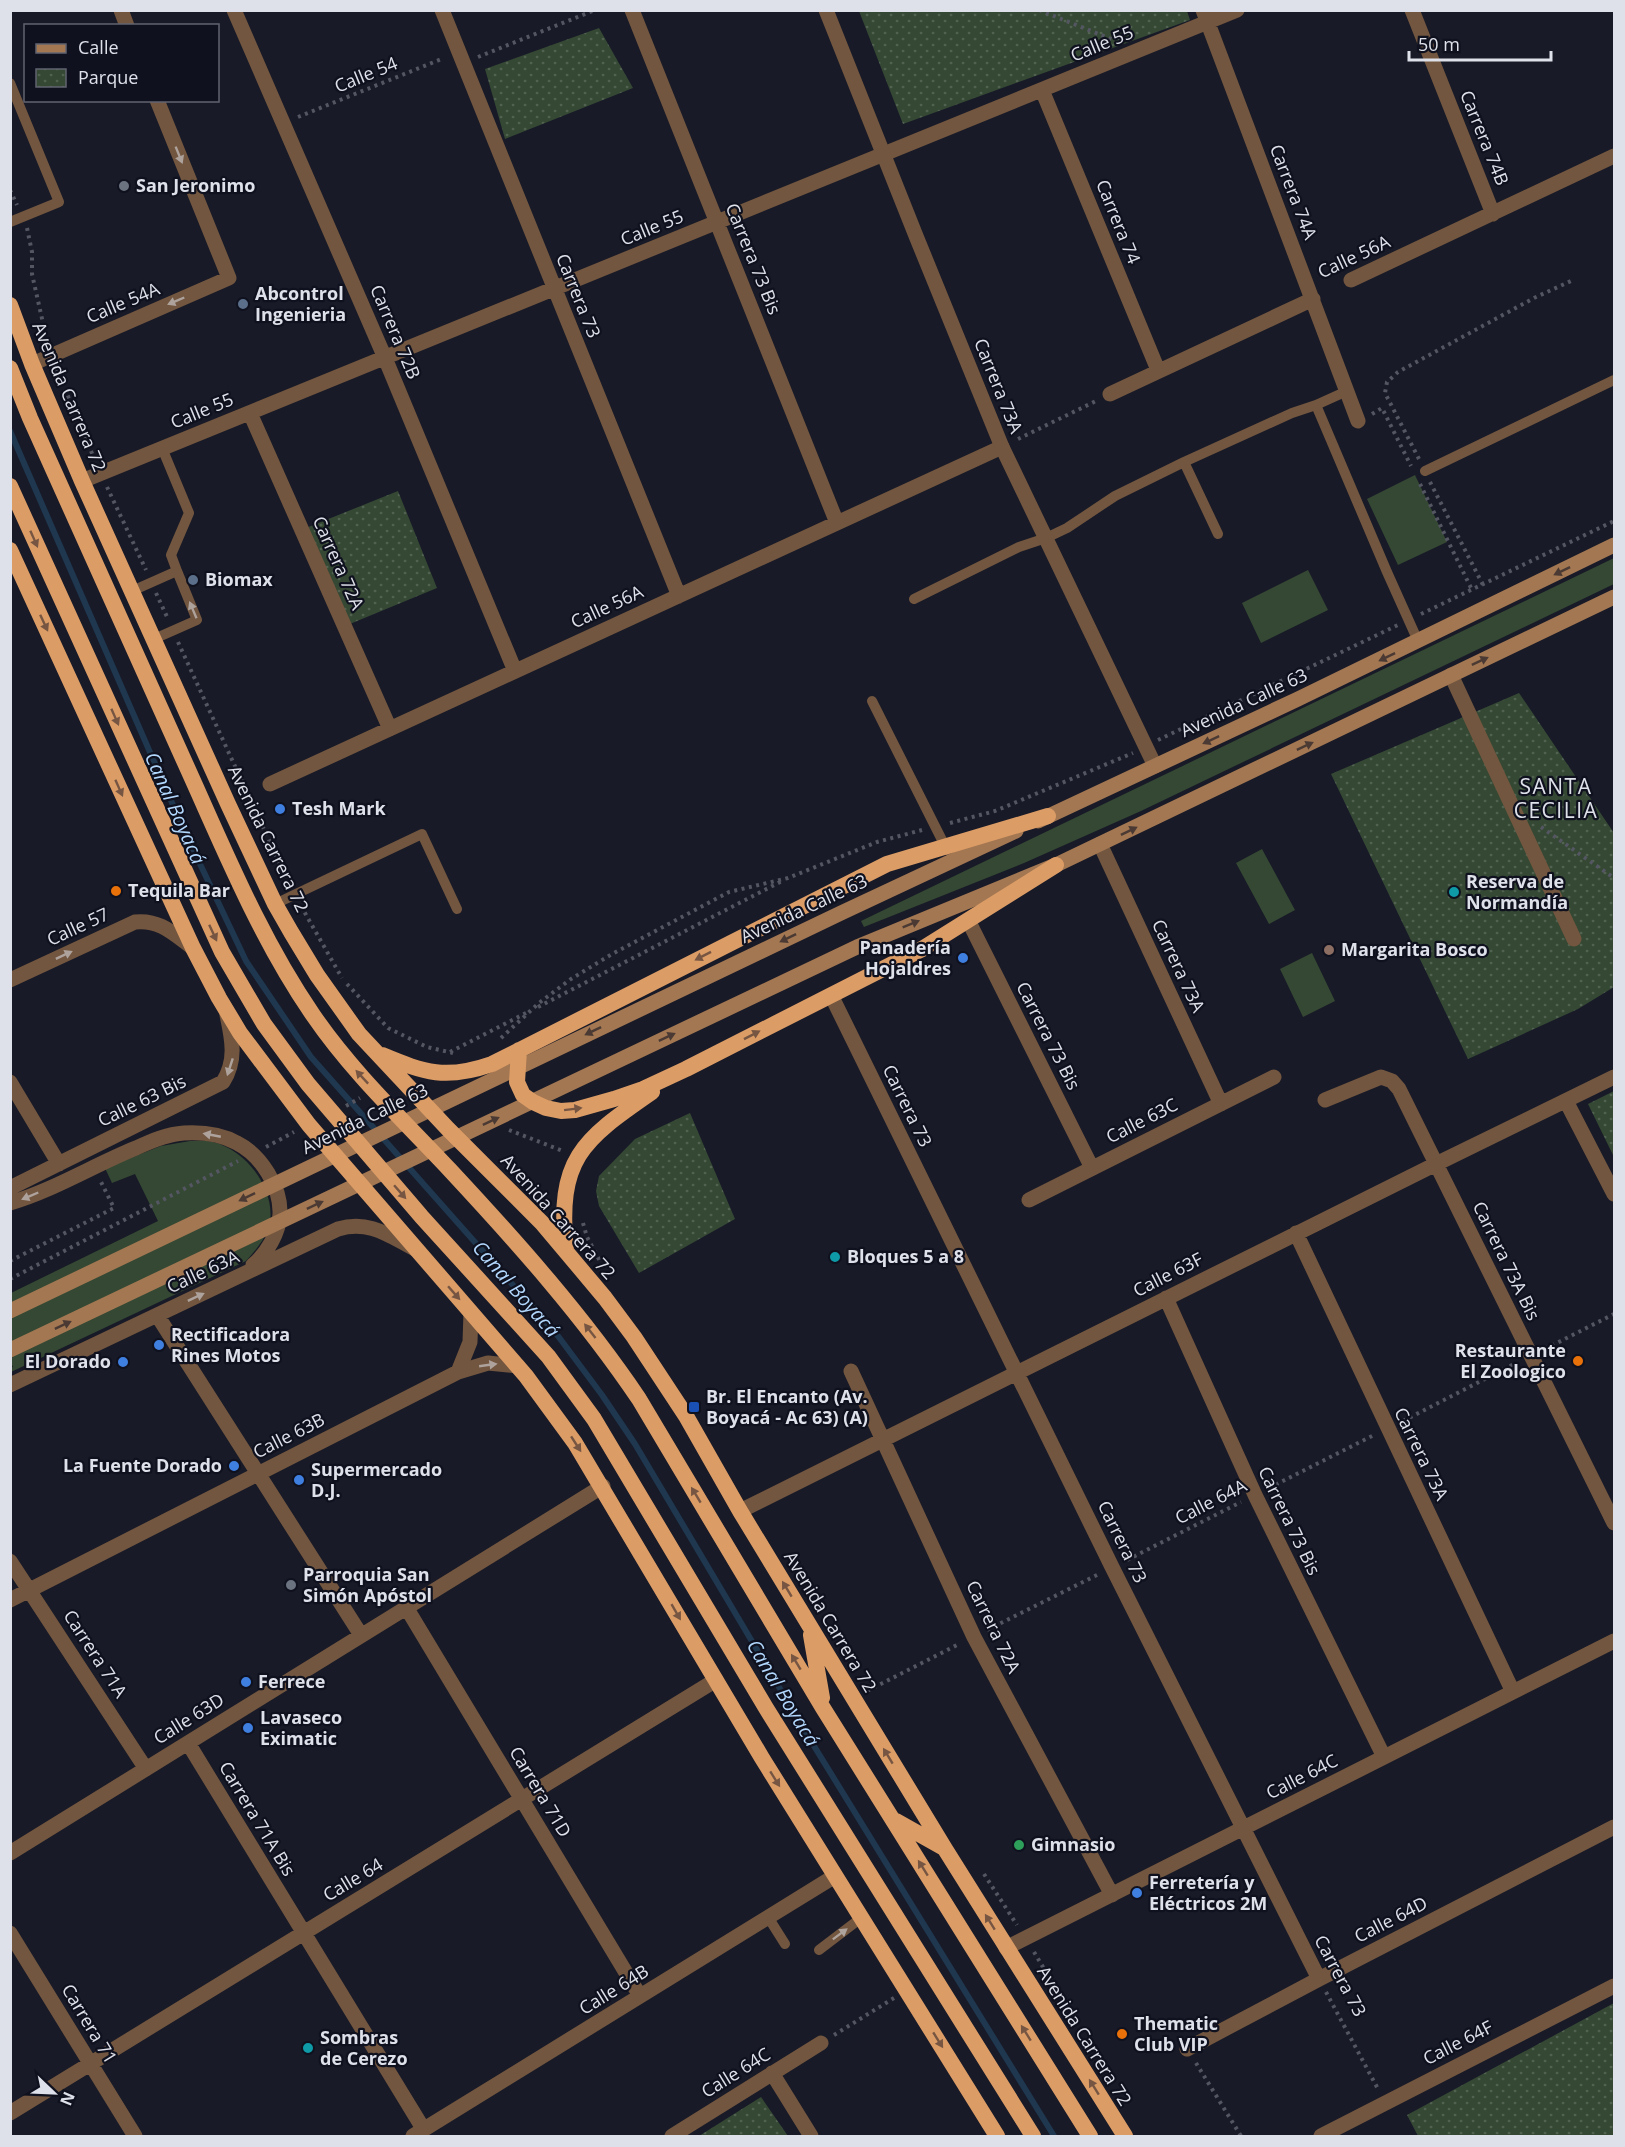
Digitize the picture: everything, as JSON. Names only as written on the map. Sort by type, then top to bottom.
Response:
[{"type":"highway","name":"Avenida Carrera 72","points":[[10,305],[32,364],[82,481],[228,804],[275,904],[317,975],[349,1021],[375,1052],[542,1223],[605,1298],[659,1373],[945,1849],[1125,2136]]},
{"type":"highway","points":[[30,418],[32,364]]},
{"type":"highway","points":[[10,368],[30,418],[260,927],[299,994],[346,1059],[458,1179],[564,1298],[614,1362],[639,1399],[823,1708],[1090,2136]]},
{"type":"highway","points":[[10,486],[222,952],[264,1024],[303,1078],[414,1208],[548,1356],[594,1419],[766,1707],[1033,2136]]},
{"type":"highway","points":[[10,550],[193,948],[225,1009],[255,1055],[309,1125],[549,1404],[603,1486],[716,1680],[997,2136]]},
{"type":"highway","points":[[112,600],[143,615]]},
{"type":"highway","points":[[85,649],[87,715]]},
{"type":"highway","points":[[161,709],[172,679]]},
{"type":"highway","points":[[375,1052],[418,1069],[435,1073],[452,1073],[479,1068],[887,864],[949,854],[1048,816]]},
{"type":"highway","points":[[519,1050],[516,1063],[517,1082],[523,1095],[546,1108],[561,1110],[582,1108],[615,1099],[686,1069],[922,949],[1056,866]]},
{"type":"highway","points":[[255,1055],[303,1078]]},
{"type":"highway","points":[[566,1251],[563,1217],[565,1194],[578,1156],[589,1140],[610,1122],[686,1069]]},
{"type":"highway","points":[[303,1078],[309,1125]]},
{"type":"highway","points":[[809,1626],[823,1708]]},
{"type":"highway","points":[[893,1819],[945,1849]]},
{"type":"main road","name":"Avenida Calle 63","points":[[1048,816],[1418,641],[1614,545]]},
{"type":"main road","points":[[10,1350],[857,947],[1056,866],[1614,597]]},
{"type":"main road","name":"Avenida Calle 63","points":[[10,1311],[841,913],[949,854]]},
{"type":"street","name":"Carrera 72B","points":[[234,10],[385,358],[515,671]]},
{"type":"street","name":"Carrera 73","points":[[442,10],[679,596]]},
{"type":"street","name":"Carrera 73 Bis","points":[[632,10],[837,523]]},
{"type":"street","name":"Carrera 73A","points":[[826,10],[1002,447],[1155,766]]},
{"type":"street","name":"Calle 55","points":[[82,481],[1139,50],[1205,16],[1237,10]]},
{"type":"street","name":"Carrera 74B","points":[[1412,10],[1494,214]]},
{"type":"street","name":"Carrera 74A","points":[[1205,16],[1358,421]]},
{"type":"street","name":"Carrera 74","points":[[1042,90],[1158,370]]},
{"type":"street","name":"Calle 54A","points":[[32,364],[229,278],[158,102]]},
{"type":"street","name":"Calle 56A","points":[[1352,280],[1614,156]]},
{"type":"street","name":"Calle 56A","points":[[1110,393],[1312,299]]},
{"type":"street","name":"Carrera 72A","points":[[250,413],[390,729]]},
{"type":"street","name":"Calle 56A","points":[[270,784],[1002,447]]},
{"type":"street","points":[[1451,675],[1574,939]]},
{"type":"street","name":"Carrera 73A","points":[[1101,844],[1221,1104]]},
{"type":"street","name":"Calle 57","points":[[10,980],[135,922],[148,922],[165,927],[193,948]]},
{"type":"street","name":"Carrera 73 Bis","points":[[969,922],[1092,1168]]},
{"type":"street","name":"Carrera 73","points":[[831,995],[1112,1567],[1319,1978]]},
{"type":"street","name":"Calle 63 Bis","points":[[10,1188],[223,1082],[233,1060],[233,1044],[225,1009]]},
{"type":"street","name":"Calle 63C","points":[[1029,1200],[1274,1077]]},
{"type":"street","name":"Carrera 73A Bis","points":[[1325,1100],[1381,1077],[1392,1081],[1399,1089],[1614,1524]]},
{"type":"street","name":"Calle 63F","points":[[740,1511],[1614,1077]]},
{"type":"street","points":[[10,1082],[59,1164]]},
{"type":"street","points":[[1566,1101],[1614,1194]]},
{"type":"street","points":[[10,1203],[35,1195],[156,1139],[181,1133],[219,1136],[238,1143],[252,1154],[272,1180],[278,1196],[280,1214],[276,1232],[261,1258],[244,1274]]},
{"type":"street","name":"Calle 63A","points":[[10,1385],[338,1229],[353,1225],[374,1228],[415,1249]]},
{"type":"street","name":"Carrera 73A","points":[[1296,1233],[1514,1692]]},
{"type":"street","name":"Carrera 73 Bis","points":[[1166,1298],[1255,1495],[1384,1757]]},
{"type":"street","points":[[458,1372],[470,1342],[471,1312]]},
{"type":"street","points":[[157,1315],[361,1635]]},
{"type":"street","name":"Calle 63B","points":[[10,1600],[458,1372],[488,1363],[518,1366]]},
{"type":"street","name":"Carrera 72A","points":[[851,1371],[974,1637],[1112,1895]]},
{"type":"street","name":"Calle 63D","points":[[10,1853],[603,1486]]},
{"type":"street","name":"Carrera 71A","points":[[10,1561],[146,1769]]},
{"type":"street","name":"Carrera 71D","points":[[406,1607],[640,1996]]},
{"type":"street","name":"Calle 64C","points":[[1006,1948],[1614,1641]]},
{"type":"street","name":"Calle 64","points":[[10,2113],[716,1680]]},
{"type":"street","name":"Carrera 71A Bis","points":[[188,1743],[303,1933],[418,2133]]},
{"type":"street","name":"Calle 64D","points":[[1187,2049],[1319,1978],[1614,1827]]},
{"type":"street","name":"Calle 64B","points":[[418,2133],[835,1876]]},
{"type":"street","name":"Carrera 71","points":[[10,1933],[135,2136]]},
{"type":"street","name":"Calle 64F","points":[[1320,2136],[1614,1986]]},
{"type":"street","name":"Calle 64C","points":[[672,2136],[821,2043]]},
{"type":"street","points":[[772,2073],[812,2136]]},
{"type":"lane","points":[[10,83],[59,202],[10,222]]},
{"type":"lane","points":[[1425,471],[1614,380]]},
{"type":"lane","points":[[914,599],[1019,547],[1067,528],[1115,496],[1184,462],[1347,391]]},
{"type":"lane","points":[[1316,405],[1418,641]]},
{"type":"lane","points":[[154,639],[197,620],[171,555],[189,513],[162,448]]},
{"type":"lane","points":[[1184,462],[1218,534]]},
{"type":"lane","points":[[132,591],[177,571]]},
{"type":"lane","points":[[872,701],[949,854]]},
{"type":"lane","points":[[275,904],[422,834],[457,909]]},
{"type":"lane","points":[[768,1917],[784,1944]]},
{"type":"lane","points":[[819,1950],[861,1918]]},
{"type":"path","name":"Calle 54","points":[[283,123],[595,10]]},
{"type":"path","points":[[1039,10],[1139,50]]},
{"type":"path","points":[[10,190],[29,236],[33,283],[51,355],[101,473],[294,895],[345,982],[388,1028],[427,1047],[458,1054]]},
{"type":"path","points":[[1487,607],[1483,584],[1385,393],[1387,382],[1398,372],[1534,298],[1571,281]]},
{"type":"path","points":[[1018,439],[1110,393]]},
{"type":"path","points":[[1358,421],[1382,408],[1472,590],[1487,607]]},
{"type":"path","points":[[1161,739],[1614,521]]},
{"type":"path","points":[[493,1044],[539,1003],[571,979],[612,954],[729,892],[788,878],[877,842],[995,811],[1130,754]]},
{"type":"path","points":[[228,804],[248,794]]},
{"type":"path","points":[[1540,826],[1614,878]]},
{"type":"path","points":[[10,1261],[114,1208],[98,1177]]},
{"type":"path","name":"Calle 64A","points":[[853,1698],[1614,1314]]},
{"type":"path","name":"Carrera 73","points":[[1319,1978],[1385,2103]]},
{"type":"path","points":[[821,2043],[907,1990]]},
{"type":"path","points":[[1187,2049],[1241,2136]]},
{"type":"green space","points":[[859,11],[1187,11],[1190,20],[903,124]]},
{"type":"green space","points":[[599,28],[633,88],[505,139],[485,69]]},
{"type":"green space","points":[[1415,475],[1447,542],[1398,565],[1367,499]]},
{"type":"green space","points":[[398,491],[437,588],[345,626],[306,528]]},
{"type":"green space","points":[[1614,558],[1614,584],[1141,811],[1024,863],[864,927],[861,921]]},
{"type":"green space","points":[[1308,570],[1328,610],[1261,643],[1242,603]]},
{"type":"green space","points":[[1519,693],[1614,833],[1614,987],[1578,1009],[1468,1059],[1331,774]]},
{"type":"green space","points":[[1262,849],[1295,910],[1269,924],[1236,863]]},
{"type":"green space","points":[[1312,953],[1335,1001],[1303,1017],[1280,969]]},
{"type":"green space","points":[[1614,1091],[1614,1157],[1588,1104]]},
{"type":"green space","points":[[690,1113],[735,1219],[639,1273],[599,1206],[596,1191],[599,1176],[635,1139]]},
{"type":"green space","points":[[190,1141],[210,1141],[225,1146],[237,1153],[256,1172],[268,1196],[270,1209],[269,1228],[257,1248],[246,1261],[11,1372],[10,1368],[13,1367],[10,1361],[11,1293],[158,1221],[135,1174],[112,1183],[105,1168],[161,1146]]},
{"type":"green space","points":[[1614,2003],[1614,2136],[1418,2136],[1407,2115]]},
{"type":"green space","points":[[761,2097],[788,2136],[699,2136]]},
{"type":"waterway","name":"Canal Boyacá","points":[[10,431],[183,828],[246,961],[311,1057],[558,1336],[602,1395],[635,1444],[814,1746],[1054,2136]]},
{"type":"place","name":"San Jeronimo","points":[[124,186]]},
{"type":"place","name":"Abcontrol Ingenieria","points":[[243,304]]},
{"type":"place","name":"Biomax","points":[[193,580]]},
{"type":"place","name":"Tesh Mark","points":[[280,809]]},
{"type":"place","name":"Tequila Bar","points":[[116,891]]},
{"type":"place","name":"Reserva de Normandía","points":[[1454,892]]},
{"type":"place","name":"Margarita Bosco","points":[[1329,950]]},
{"type":"place","name":"Panadería Hojaldres","points":[[963,958]]},
{"type":"place","name":"Bloques 5 a 8","points":[[835,1257]]},
{"type":"place","name":"Rectificadora Rines Motos","points":[[159,1345]]},
{"type":"place","name":"Restaurante El Zoologico","points":[[1578,1361]]},
{"type":"place","name":"El Dorado","points":[[123,1362]]},
{"type":"place","name":"Br. El Encanto (Av. Boyacá - Ac 63) (A)","points":[[694,1407]]},
{"type":"place","name":"La Fuente Dorado","points":[[234,1466]]},
{"type":"place","name":"Supermercado D.J.","points":[[299,1480]]},
{"type":"place","name":"Parroquia San Simón Apóstol","points":[[291,1585]]},
{"type":"place","name":"Ferrece","points":[[246,1682]]},
{"type":"place","name":"Lavaseco Eximatic","points":[[248,1728]]},
{"type":"place","name":"Gimnasio","points":[[1019,1845]]},
{"type":"place","name":"Ferretería y Eléctricos 2M","points":[[1137,1893]]},
{"type":"place","name":"Thematic Club VIP","points":[[1122,2034]]},
{"type":"place","name":"Sombras de Cerezo","points":[[308,2048]]},
{"type":"district","name":"SANTA CECILIA","points":[[1556,799]]}]
